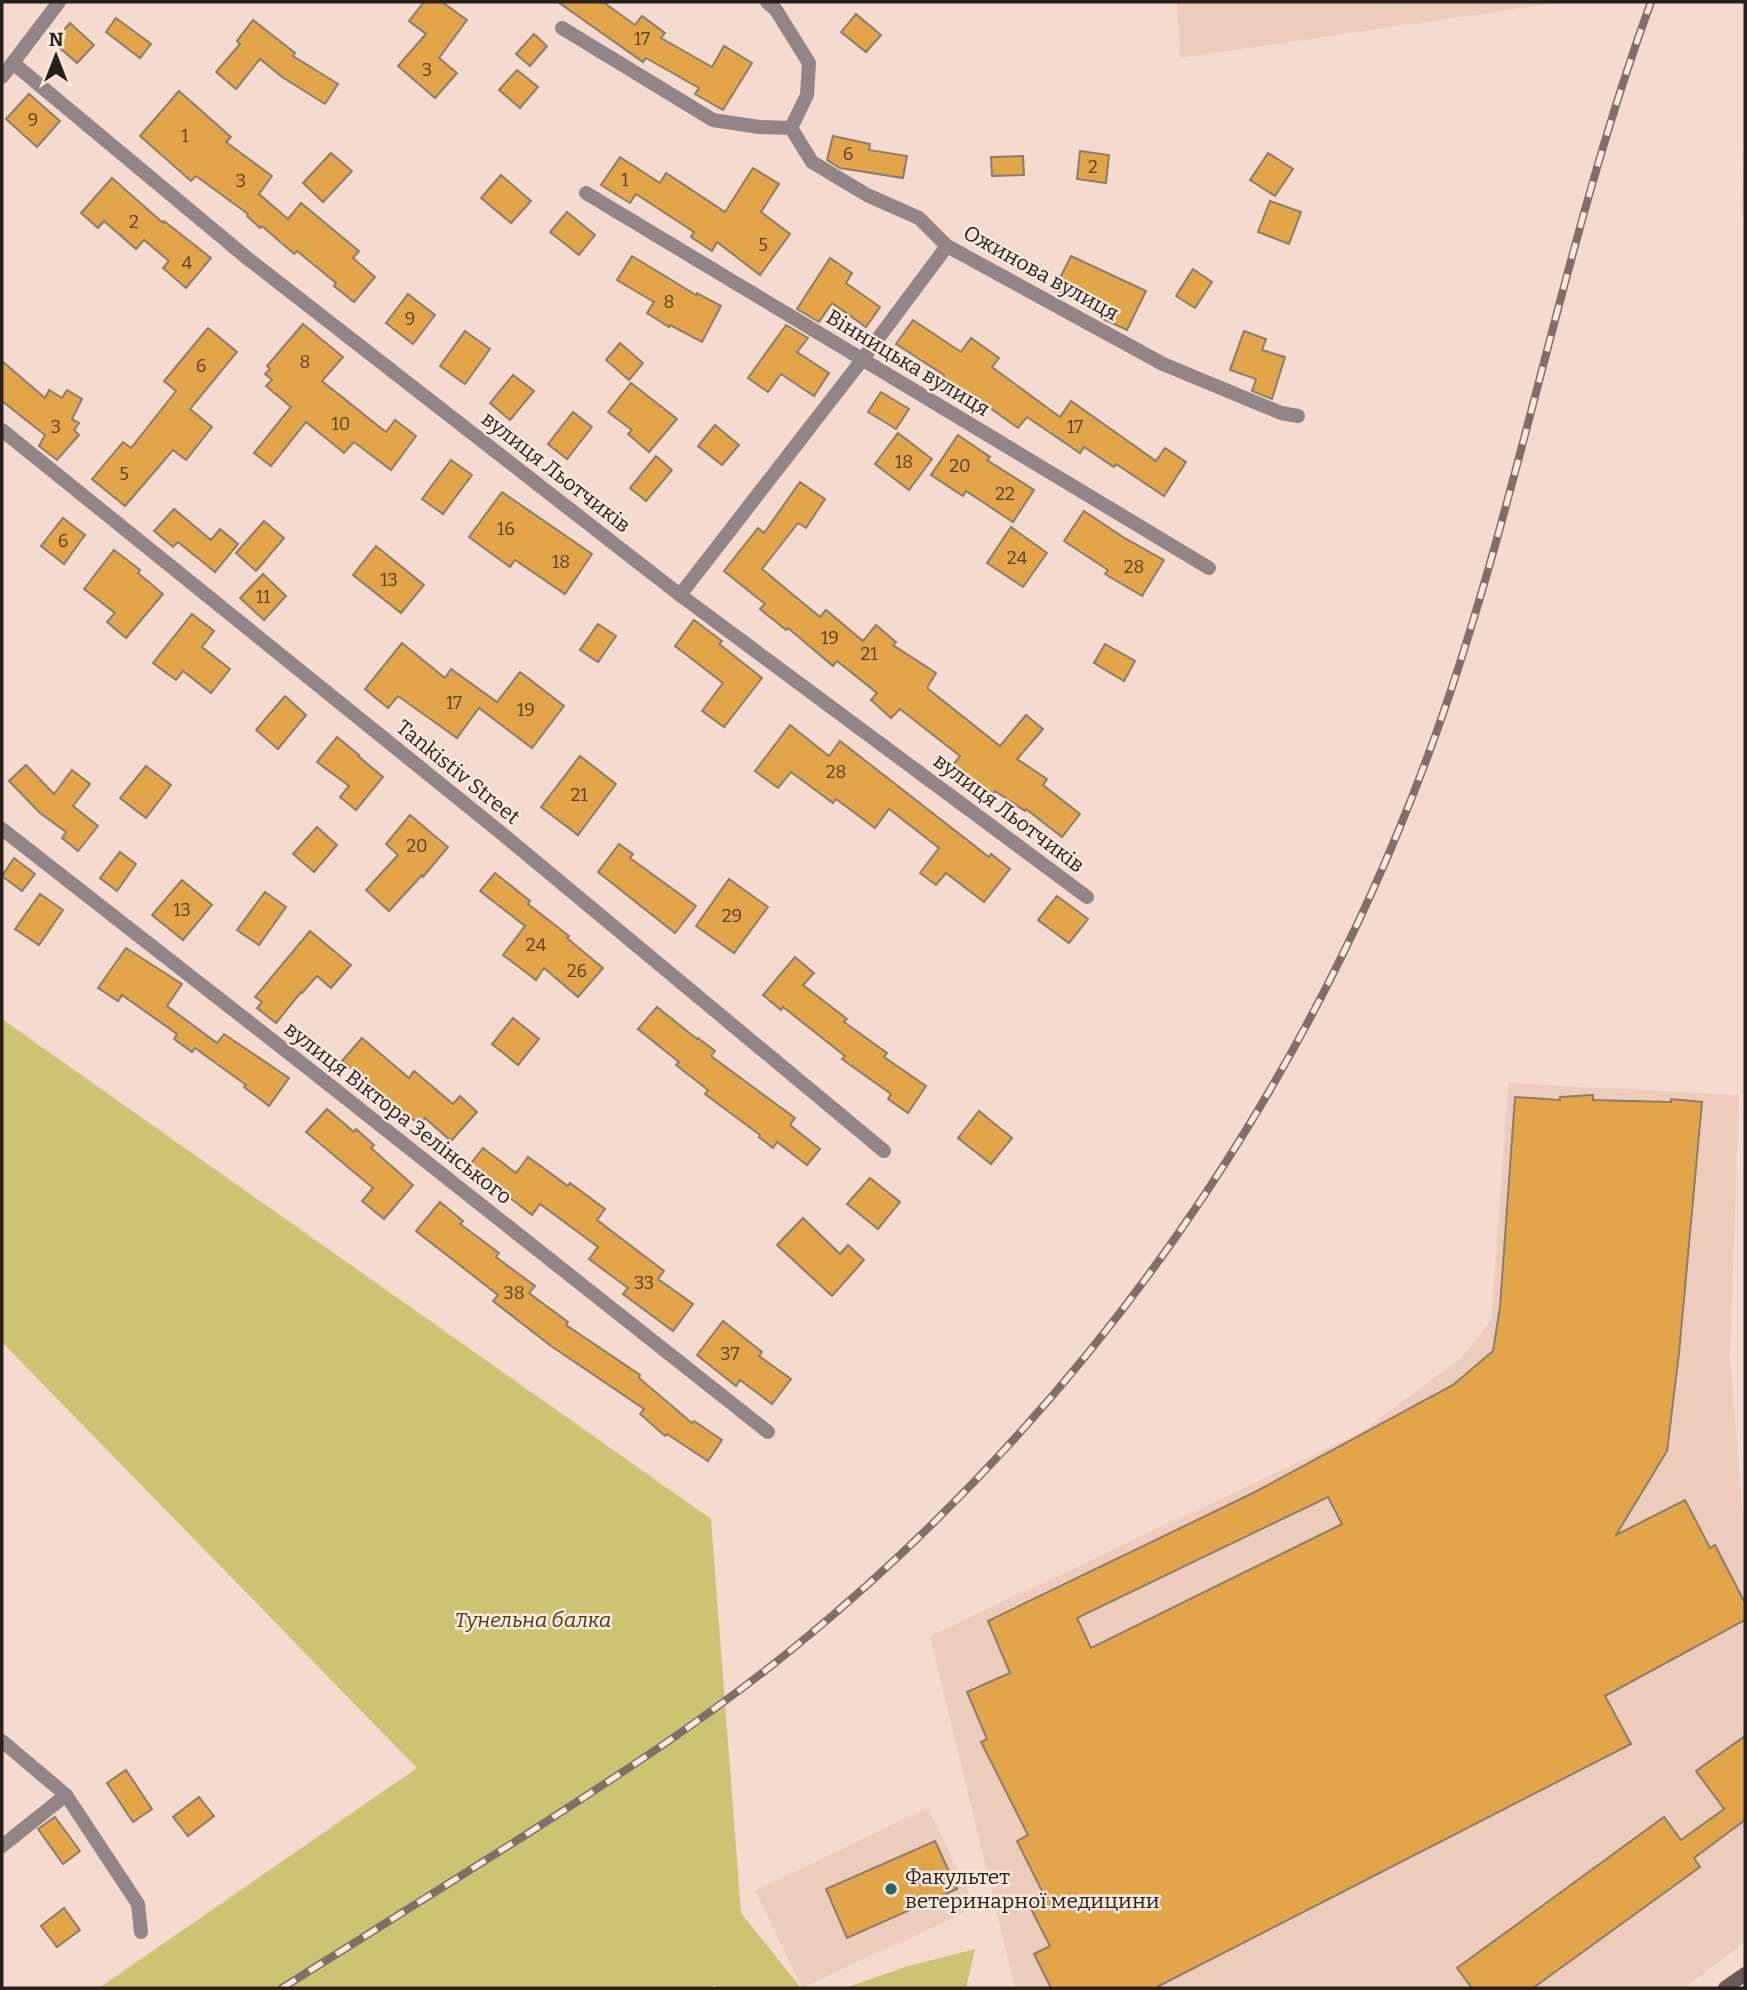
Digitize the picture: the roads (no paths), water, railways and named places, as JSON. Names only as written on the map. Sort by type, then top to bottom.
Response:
[{"type":"main road","points":[[1725,1988],[1745,1974]]},
{"type":"street","points":[[2,77],[59,2]]},
{"type":"street","points":[[562,28],[713,120],[759,127],[791,128],[807,95],[809,64],[776,10],[767,2]]},
{"type":"street","name":"вулиця Льотчиків","points":[[13,64],[247,258],[680,595],[1087,897]]},
{"type":"street","name":"Ожинова вулиця","points":[[791,128],[812,162],[867,195],[919,218],[947,246],[1163,364],[1281,413],[1298,416]]},
{"type":"street","name":"Вінницька вулиця","points":[[586,193],[1209,568]]},
{"type":"street","points":[[680,595],[947,246]]},
{"type":"street","name":"Tankistiv Street","points":[[2,430],[500,832],[884,1151]]},
{"type":"street","name":"вулиця Віктора Зелінського","points":[[2,829],[768,1432]]},
{"type":"street","points":[[2,1741],[66,1795],[138,1904],[141,1932]]},
{"type":"street","points":[[2,1846],[66,1795]]},
{"type":"railway","points":[[282,1988],[630,1767],[731,1696],[796,1646],[903,1552],[1003,1451],[1095,1344],[1180,1231],[1257,1112],[1325,989],[1386,861],[1438,728],[1494,547],[1593,182],[1620,91],[1651,2]]},
{"type":"place","name":"Факультет ветеринарної медицини","points":[[891,1889]]},
{"type":"park label","name":"Тунельна балка","points":[[533,1620]]}]
